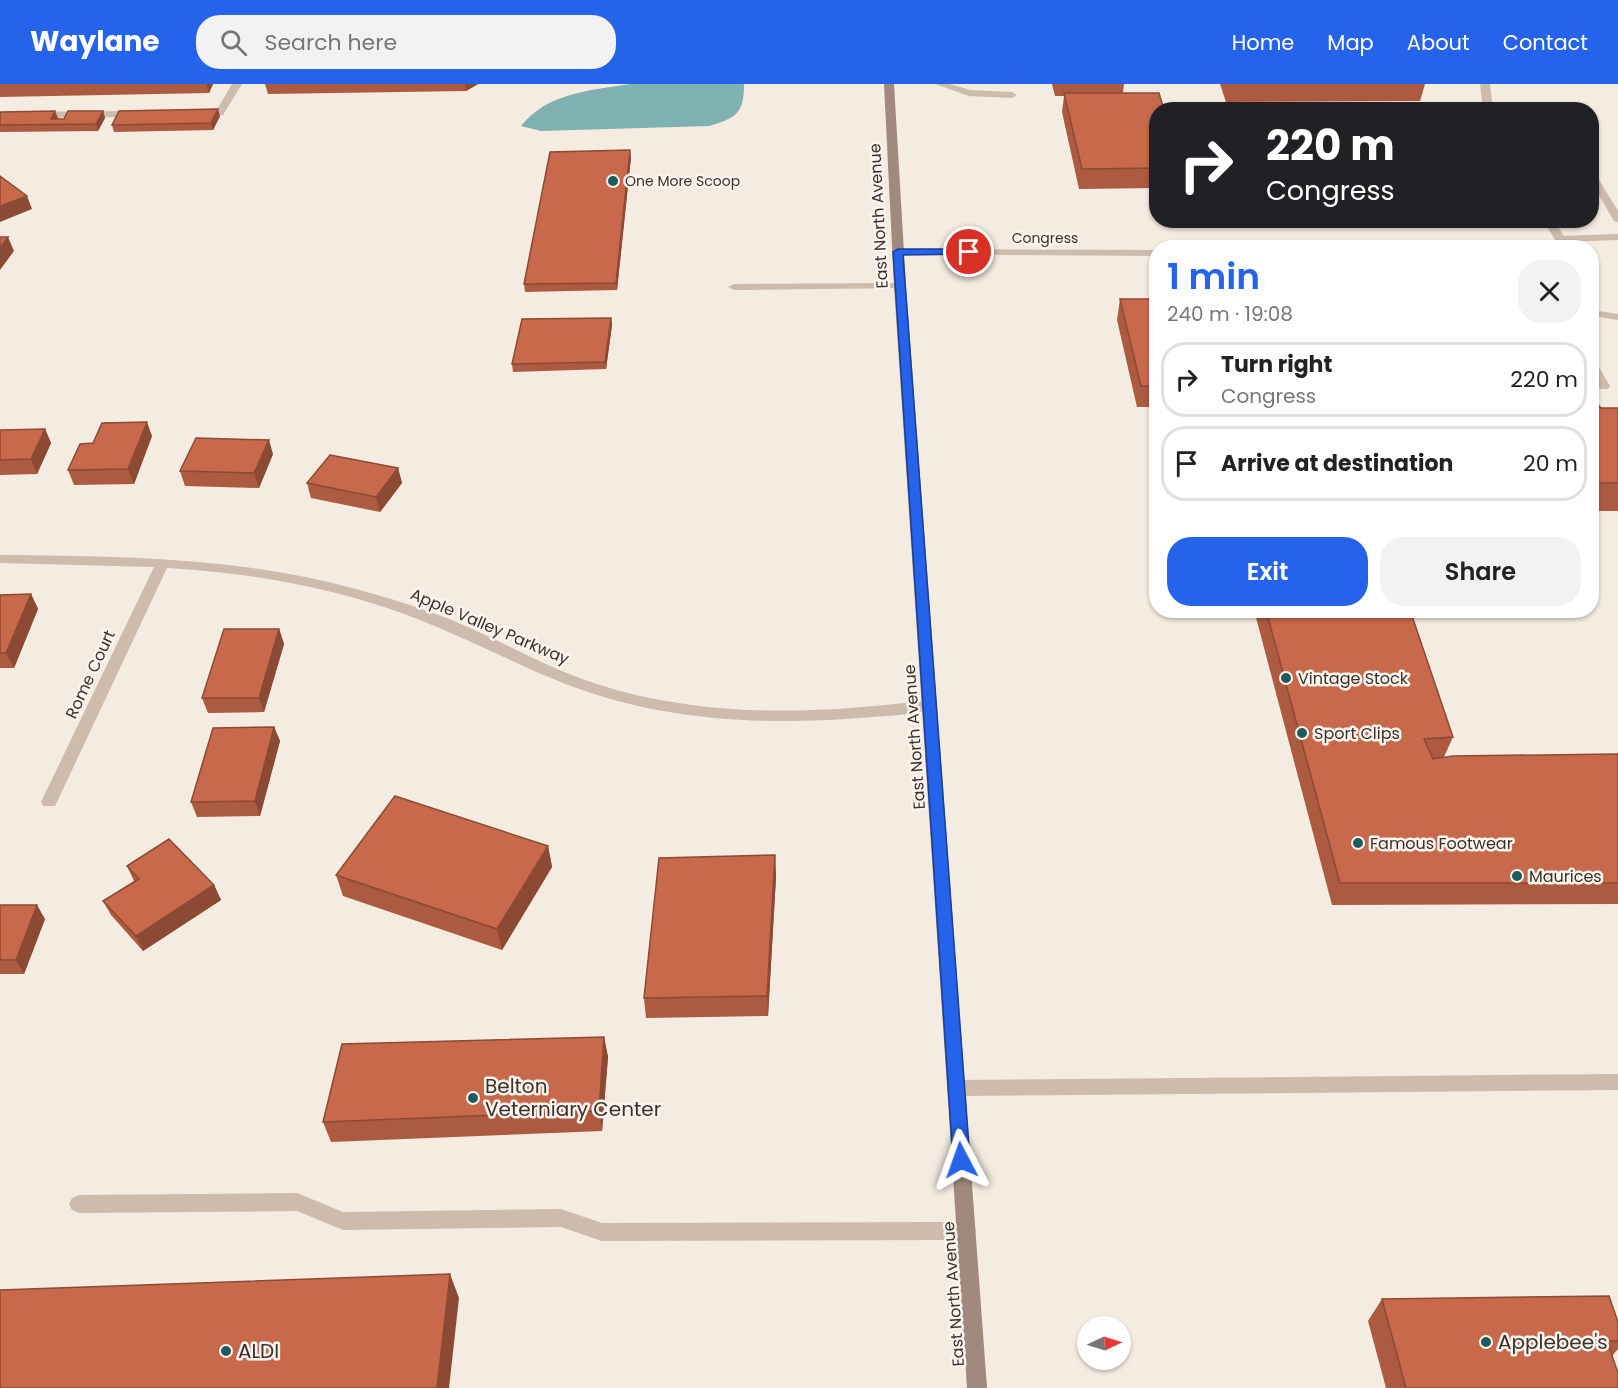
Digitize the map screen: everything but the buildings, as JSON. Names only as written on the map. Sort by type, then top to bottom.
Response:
[{"type":"main road","name":"East North Avenue","points":[[889,84],[900,286],[977,1388]]},
{"type":"street","points":[[209,113],[220,113],[237,84]]},
{"type":"street","points":[[940,84],[969,93],[1012,95]]},
{"type":"street","points":[[1485,84],[1487,102]]},
{"type":"street","points":[[0,115],[151,114]]},
{"type":"street","points":[[1599,188],[1618,219]]},
{"type":"street","points":[[1590,240],[1618,237]]},
{"type":"street","name":"Congress","points":[[898,252],[1149,253]]},
{"type":"street","points":[[735,287],[900,286]]},
{"type":"street","points":[[1599,314],[1618,317]]},
{"type":"street","points":[[1599,377],[1604,386]]},
{"type":"street","name":"Apple Valley Parkway","points":[[0,559],[164,562],[239,569],[313,583],[385,602],[455,628],[542,669],[594,689],[654,703],[717,713],[792,717],[867,714],[930,705]]},
{"type":"street","name":"Rome Court","points":[[49,802],[164,562]]},
{"type":"street","points":[[956,1088],[1616,1086]]},
{"type":"street","points":[[79,1204],[297,1202],[343,1221],[561,1218],[602,1232],[966,1232]]},
{"type":"water","points":[[631,84],[744,84],[744,94],[737,113],[709,126],[541,131],[521,126],[544,106],[557,100],[585,91]]},
{"type":"place","name":"One More Scoop","points":[[613,181]]},
{"type":"place","name":"Vintage Stock","points":[[1286,678]]},
{"type":"place","name":"Sport Clips","points":[[1302,733]]},
{"type":"place","name":"Famous Footwear","points":[[1358,843]]},
{"type":"place","name":"Maurices","points":[[1517,876]]},
{"type":"place","name":"Belton Veterniary Center","points":[[473,1098]]},
{"type":"place","name":"Applebee's","points":[[1486,1342]]},
{"type":"place","name":"ALDI","points":[[226,1351]]},
{"type":"route","points":[[961,1160],[898,252],[969,252]]}]
